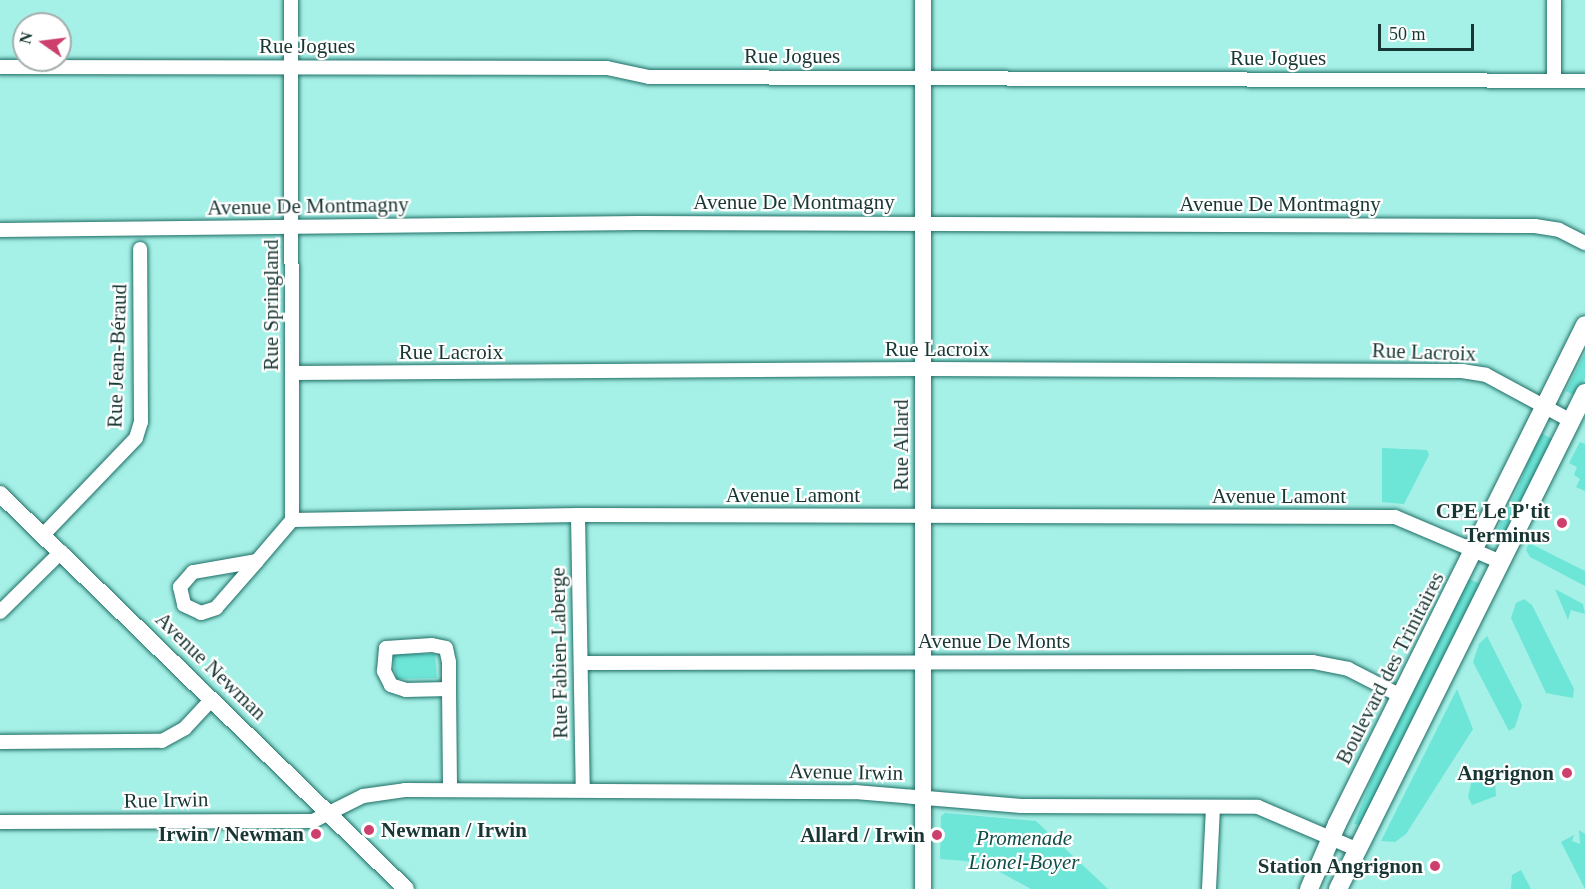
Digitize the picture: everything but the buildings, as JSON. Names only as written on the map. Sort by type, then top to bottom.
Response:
[{"type":"main road","name":"Boulevard des Trinitaires","points":[[1309,889],[1330,838],[1585,325]]},
{"type":"main road","points":[[1338,889],[1585,393]]},
{"type":"street","name":"Rue Springland","points":[[291,0],[292,520]]},
{"type":"street","name":"Rue Allard","points":[[923,0],[923,889]]},
{"type":"street","points":[[1554,0],[1554,81]]},
{"type":"street","name":"Rue Jogues","points":[[0,67],[607,68],[649,77],[1585,81]]},
{"type":"street","name":"Avenue De Montmagny","points":[[0,230],[923,224],[1548,226],[1585,243]]},
{"type":"street","name":"Rue Jean-Béraud","points":[[43,535],[136,438],[141,422],[140,249]]},
{"type":"street","name":"Rue Lacroix","points":[[292,373],[924,369],[1462,371],[1486,375],[1571,421]]},
{"type":"street","name":"Avenue Newman","points":[[0,494],[330,812],[406,889]]},
{"type":"street","name":"Avenue Lamont","points":[[292,520],[578,515],[1395,517],[1501,562]]},
{"type":"street","name":"Rue Fabien-Laberge","points":[[578,515],[583,790]]},
{"type":"street","points":[[257,561],[193,572],[180,587],[184,605],[198,613],[216,608],[257,561],[292,520]]},
{"type":"street","points":[[0,612],[61,552]]},
{"type":"street","points":[[449,689],[406,690],[391,685],[384,671],[386,648],[442,646],[448,656],[449,689],[450,790]]},
{"type":"street","name":"Avenue De Monts","points":[[580,663],[1313,662],[1347,669],[1401,696]]},
{"type":"street","points":[[0,742],[162,741],[185,728],[212,699]]},
{"type":"street","name":"Avenue Irwin","points":[[330,812],[363,796],[384,792],[450,790],[924,796],[1021,806],[1266,809],[1356,849]]},
{"type":"street","points":[[1209,889],[1213,807]]},
{"type":"street","name":"Rue Irwin","points":[[0,822],[313,821],[330,812]]},
{"type":"green space","points":[[1585,353],[1585,378],[1576,396],[1566,391]]},
{"type":"green space","points":[[1539,432],[1554,440],[1505,538],[1496,533],[1519,486]]},
{"type":"green space","points":[[1580,442],[1585,444],[1585,491],[1576,487],[1580,479],[1574,475],[1577,467],[1569,463]]},
{"type":"green space","points":[[1382,448],[1427,450],[1429,455],[1404,504],[1382,502]]},
{"type":"green space","points":[[1529,543],[1585,571],[1585,586],[1530,557],[1526,550]]},
{"type":"green space","points":[[1467,578],[1482,585],[1360,825],[1354,824],[1390,733]]},
{"type":"green space","points":[[1555,589],[1583,604],[1585,614],[1571,610],[1568,620]]},
{"type":"green space","points":[[1524,599],[1532,605],[1574,689],[1573,698],[1546,693],[1511,618],[1516,603]]},
{"type":"green space","points":[[1487,636],[1522,705],[1515,727],[1509,731],[1473,662],[1479,644]]},
{"type":"green space","points":[[397,654],[435,654],[437,678],[396,679],[393,657]]},
{"type":"green space","points":[[1457,689],[1473,729],[1406,834],[1395,842],[1381,841]]},
{"type":"green space","points":[[1485,771],[1495,782],[1496,796],[1472,805],[1468,797],[1472,779]]},
{"type":"green space","name":"Promenade Lionel-Boyer","points":[[945,813],[1036,821],[1108,889],[1031,889],[998,871],[966,861],[940,859],[941,816]]},
{"type":"green space","points":[[1579,830],[1585,834],[1585,889],[1561,842],[1574,835],[1572,841],[1580,844]]},
{"type":"green space","points":[[1521,870],[1531,889],[1511,889],[1512,875]]},
{"type":"place","name":"CPE Le P'tit Terminus","points":[[1562,523]]},
{"type":"place","name":"Angrignon","points":[[1567,773]]},
{"type":"place","name":"Newman / Irwin","points":[[369,830]]},
{"type":"place","name":"Irwin / Newman","points":[[316,834]]},
{"type":"place","name":"Allard / Irwin","points":[[937,835]]},
{"type":"place","name":"Station Angrignon","points":[[1435,866]]}]
